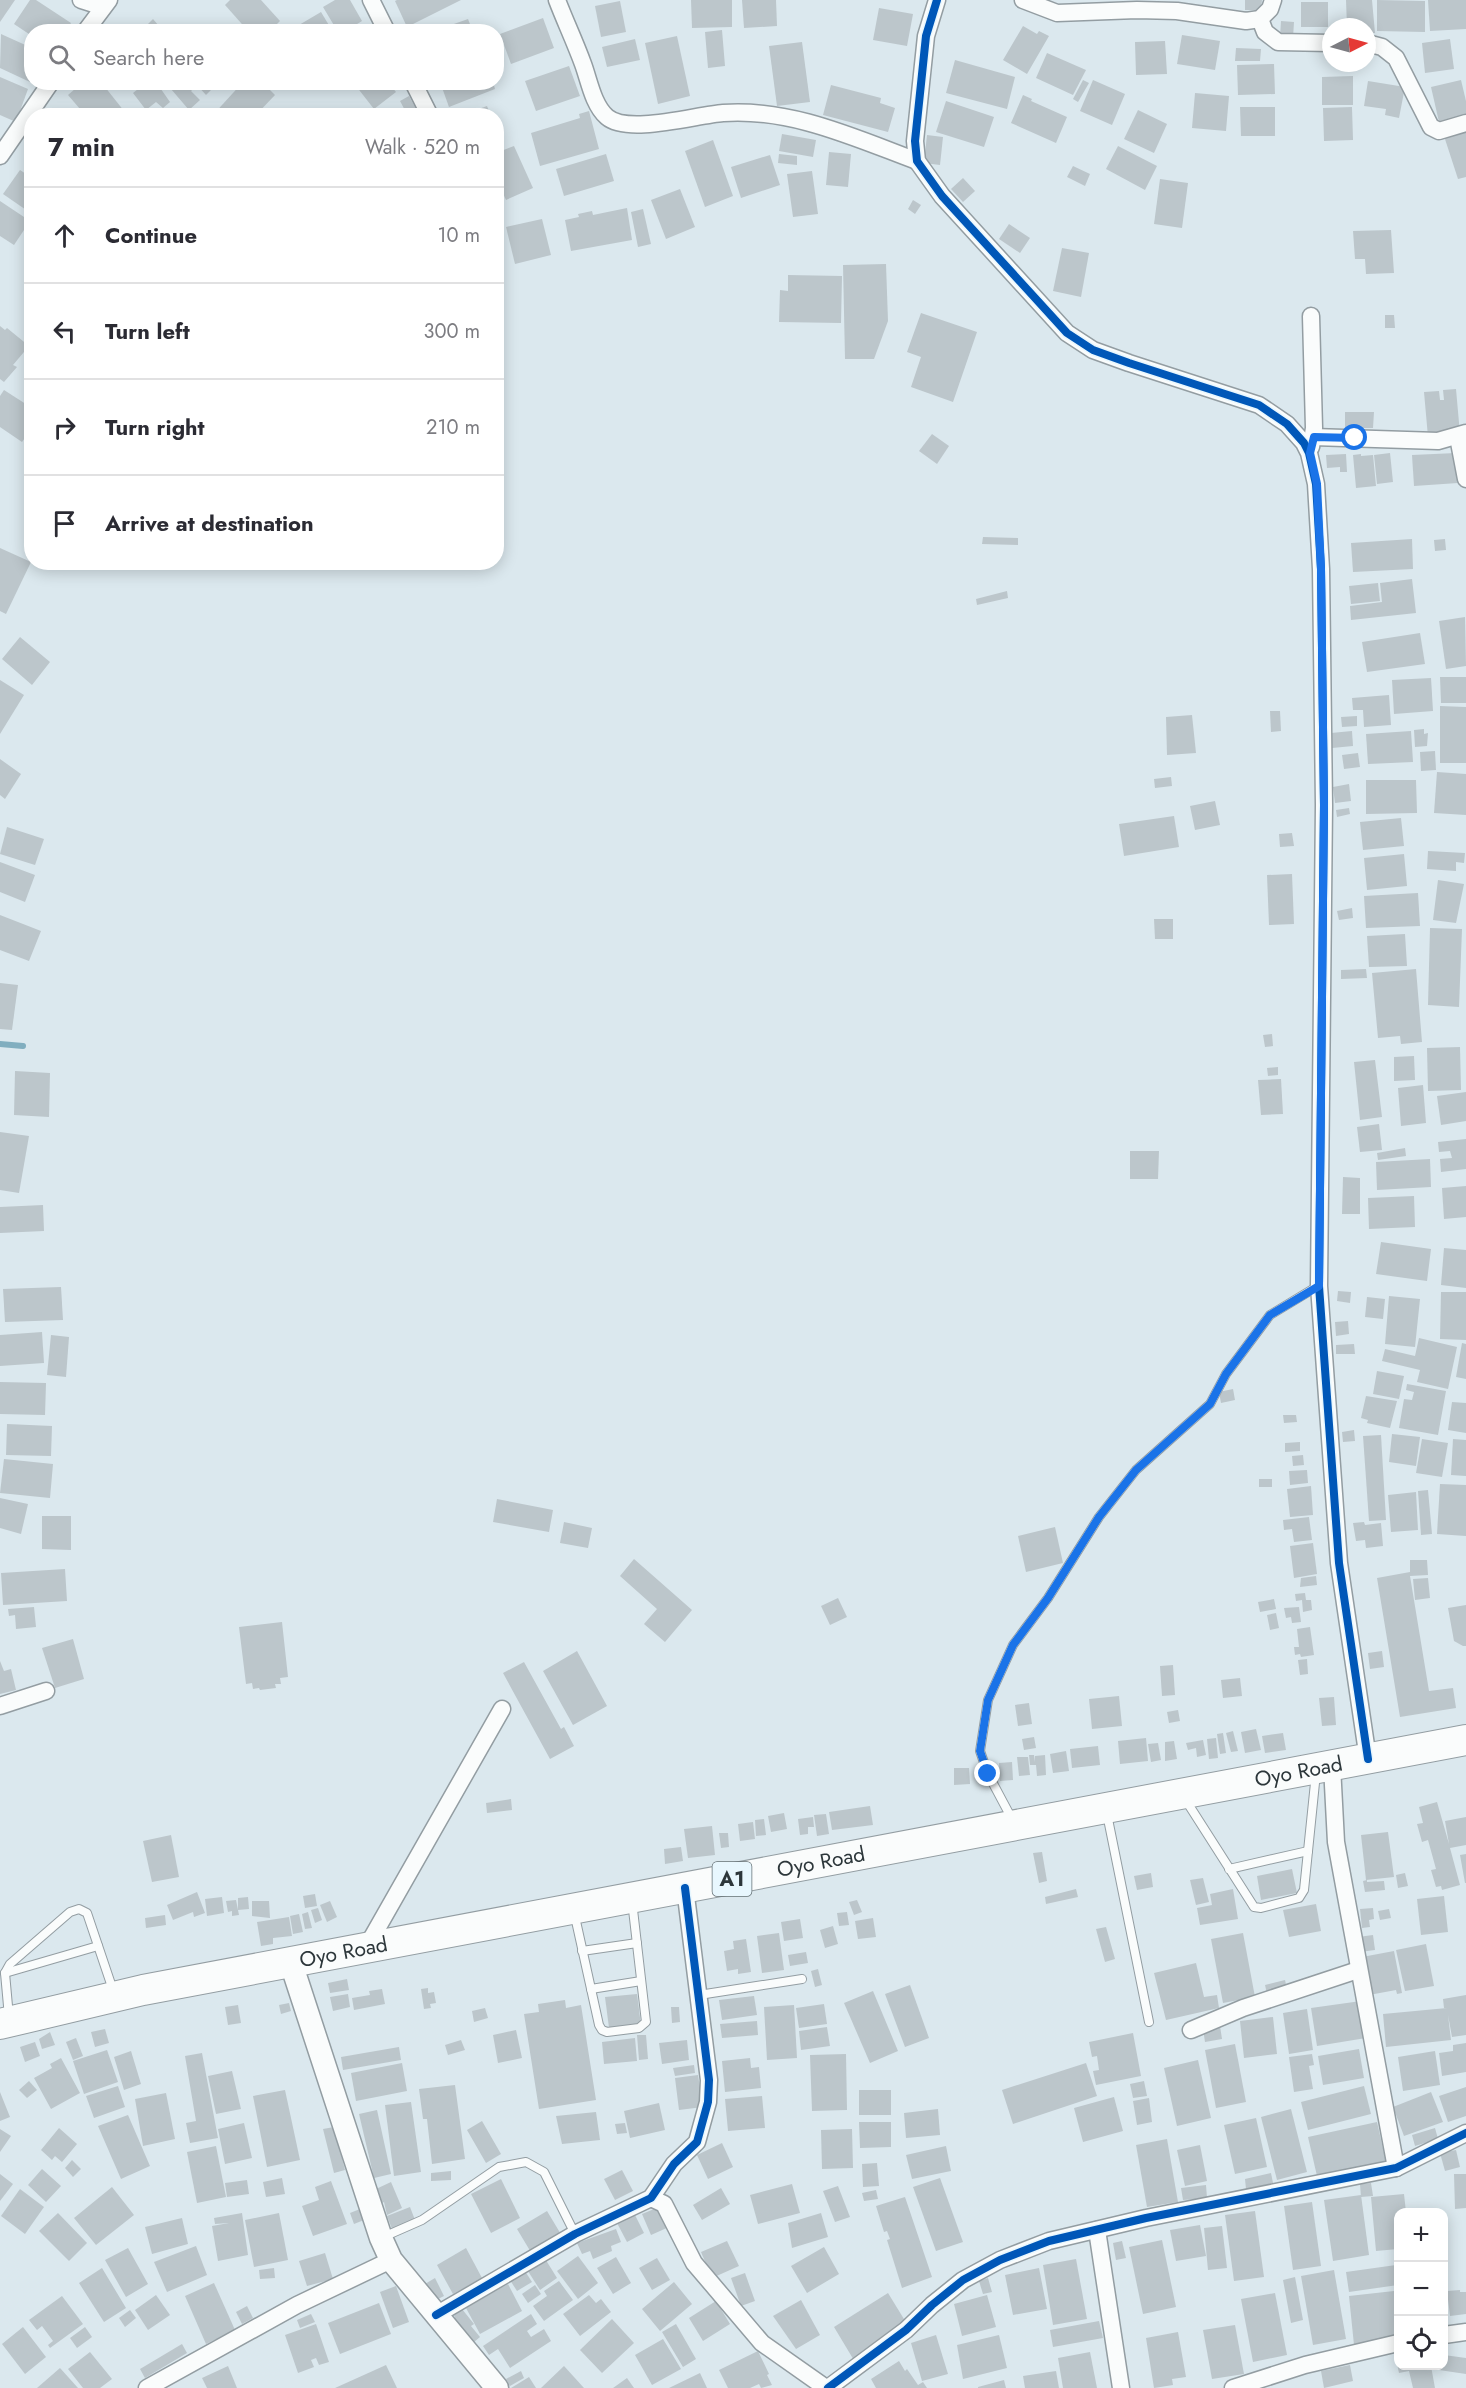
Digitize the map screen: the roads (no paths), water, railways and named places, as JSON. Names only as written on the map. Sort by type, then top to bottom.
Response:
[{"type":"highway","name":"Oyo Road","points":[[5,2023],[116,1996],[1466,1740]]},
{"type":"street","points":[[81,0],[106,4],[92,24]]},
{"type":"street","points":[[371,0],[383,24]]},
{"type":"street","points":[[557,0],[591,88],[601,110],[608,118],[638,125],[722,113],[773,114],[813,123],[917,161]]},
{"type":"street","points":[[937,0],[926,36],[915,141],[917,161],[942,196],[1067,333],[1093,350],[1259,405],[1312,445],[1438,441],[1462,435],[1466,479]]},
{"type":"street","points":[[1023,0],[1056,13],[1177,11],[1246,21],[1260,19],[1270,9],[1273,0]]},
{"type":"street","points":[[1260,19],[1265,33],[1278,42],[1322,43]]},
{"type":"street","points":[[1376,45],[1382,46],[1396,58],[1431,127],[1439,131],[1466,123]]},
{"type":"street","points":[[33,108],[45,90]]},
{"type":"street","points":[[417,90],[426,108]]},
{"type":"street","points":[[0,156],[24,121]]},
{"type":"street","points":[[1311,316],[1312,445],[1317,484],[1321,569],[1324,805],[1319,1286],[1339,1563],[1368,1759]]},
{"type":"street","points":[[0,1706],[46,1691]]},
{"type":"street","points":[[366,1948],[502,1709]]},
{"type":"street","points":[[1324,1768],[1358,1970],[1396,2168]]},
{"type":"street","points":[[436,2315],[574,2234],[651,2198],[674,2164],[697,2142],[708,2102],[709,2080],[685,1888]]},
{"type":"street","points":[[291,1963],[381,2238],[391,2259],[497,2388]]},
{"type":"street","points":[[1191,2030],[1243,2008],[1358,1970]]},
{"type":"street","points":[[651,2198],[664,2204],[694,2263],[762,2343],[827,2388],[906,2330],[963,2280],[1000,2260],[1049,2241],[1396,2168],[1466,2133]]},
{"type":"street","points":[[1097,2230],[1121,2388]]},
{"type":"street","points":[[147,2388],[297,2305],[391,2259]]},
{"type":"street","points":[[1448,2334],[1466,2332]]},
{"type":"street","points":[[1233,2388],[1305,2365],[1394,2344]]},
{"type":"lane","points":[[1016,1826],[988,1774],[980,1751],[988,1700],[1013,1645],[1048,1598],[1099,1517],[1136,1470],[1210,1404],[1226,1374],[1270,1315],[1319,1286]]},
{"type":"lane","points":[[1182,1794],[1254,1907],[1262,1908],[1299,1898],[1304,1890],[1308,1851],[1324,1768]]},
{"type":"lane","points":[[1106,1809],[1149,2022]]},
{"type":"lane","points":[[1229,1869],[1308,1851]]},
{"type":"lane","points":[[573,1909],[602,2030],[607,2032],[639,2028],[646,2022],[632,1898]]},
{"type":"lane","points":[[5,2023],[5,1973],[10,1964],[70,1912],[79,1909],[87,1913],[116,1996]]},
{"type":"lane","points":[[582,1951],[637,1943]]},
{"type":"lane","points":[[5,1973],[99,1946]]},
{"type":"lane","points":[[699,1995],[802,1979]]},
{"type":"lane","points":[[591,1989],[641,1981]]},
{"type":"lane","points":[[381,2238],[422,2220],[499,2167],[526,2162],[544,2172],[574,2234]]},
{"type":"waterway","points":[[0,1044],[23,1046]]}]
